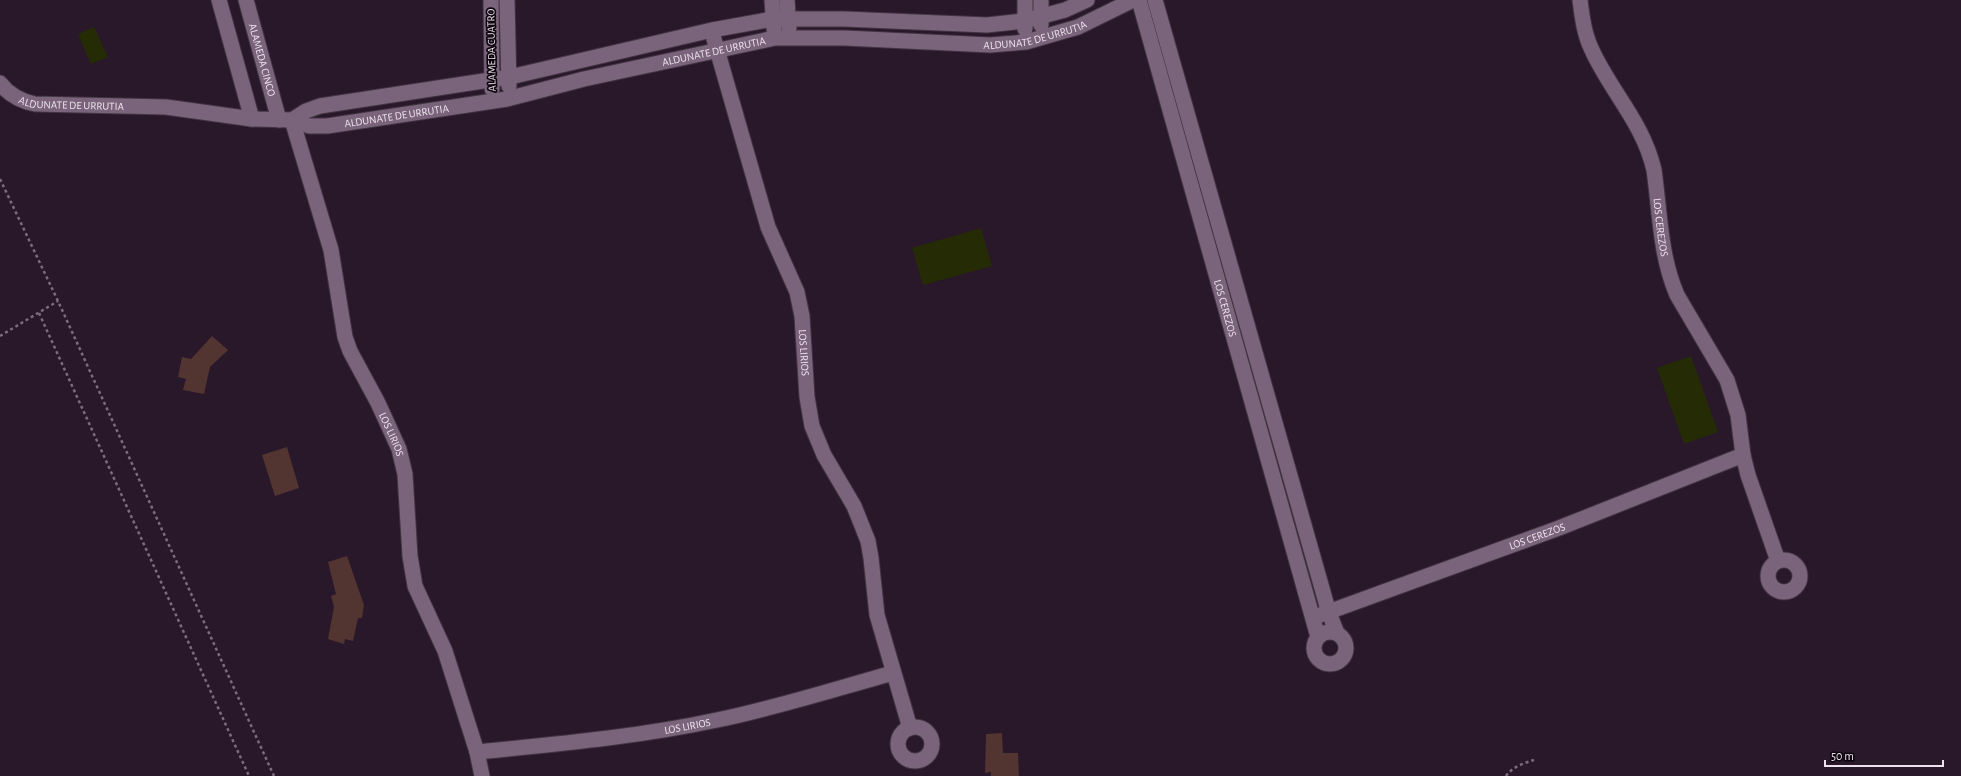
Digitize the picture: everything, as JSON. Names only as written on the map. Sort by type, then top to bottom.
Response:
[{"type":"street","points":[[219,0],[252,119]]},
{"type":"street","name":"ALAMEDA CINCO","points":[[246,0],[286,120]]},
{"type":"street","name":"ALAMEDA CUATRO","points":[[490,0],[492,101]]},
{"type":"street","name":"ALAMEDA CUATRO","points":[[507,0],[510,77],[507,99]]},
{"type":"street","points":[[772,0],[773,19],[782,37]]},
{"type":"street","points":[[782,37],[788,18],[787,0]]},
{"type":"street","points":[[1025,0],[1024,20],[1026,42]]},
{"type":"street","points":[[1041,0],[1042,38]]},
{"type":"street","name":"ALDUNATE DE URRUTIA","points":[[286,120],[320,106],[510,77],[712,30],[773,19],[788,18],[976,26],[1024,20],[1065,10],[1087,0]]},
{"type":"street","name":"ALDUNATE DE URRUTIA","points":[[0,83],[10,94],[18,99],[35,104],[158,106],[252,119],[286,120],[309,126],[327,126],[507,99],[584,79],[717,49],[782,37],[990,45],[1026,42],[1078,27],[1133,0]]},
{"type":"street","name":"LOS CEREZOS","points":[[1139,0],[1313,617],[1318,636],[1313,646],[1315,656],[1322,663],[1332,664],[1341,660],[1346,651],[1344,641],[1337,633],[1329,613],[1155,0]]},
{"type":"street","name":"LOS CEREZOS","points":[[1580,0],[1584,24],[1591,48],[1638,125],[1651,155],[1666,264],[1670,281],[1684,309],[1727,380],[1738,415],[1743,455],[1748,475],[1778,561]]},
{"type":"street","name":"LOS LIRIOS","points":[[712,30],[768,227],[797,292],[802,316],[806,398],[812,426],[824,455],[854,506],[868,541],[871,558],[874,602],[893,673],[910,728]]},
{"type":"street","name":"LOS LIRIOS","points":[[286,120],[331,250],[345,337],[353,358],[378,403],[400,449],[405,474],[411,564],[415,586],[445,651],[477,752],[482,776]]},
{"type":"street","name":"LOS CEREZOS","points":[[1313,617],[1329,613],[1559,528],[1743,455]]},
{"type":"street","points":[[1318,636],[1327,632],[1337,633]]},
{"type":"street","name":"LOS LIRIOS","points":[[477,752],[603,738],[705,723],[753,712],[893,673]]},
{"type":"path","points":[[0,180],[58,301],[274,776]]},
{"type":"path","points":[[0,336],[58,301]]},
{"type":"path","points":[[39,313],[249,776]]},
{"type":"path","points":[[1506,776],[1510,771],[1519,765],[1534,760]]},
{"type":"green space","points":[[94,27],[108,57],[91,64],[78,34]]},
{"type":"green space","points":[[981,228],[992,266],[923,285],[912,248]]},
{"type":"green space","points":[[1691,356],[1718,432],[1684,444],[1657,368]]},
{"type":"building","points":[[212,336],[228,350],[210,367],[204,394],[183,390],[186,379],[178,377],[182,357],[191,359]]},
{"type":"building","points":[[287,447],[299,488],[275,496],[262,455]]},
{"type":"building","points":[[347,556],[364,605],[362,618],[358,618],[353,641],[345,639],[344,644],[328,639],[334,607],[331,596],[336,594],[328,562]]},
{"type":"building","points":[[1002,733],[1003,753],[1018,753],[1019,776],[991,776],[991,772],[985,773],[986,734]]}]
